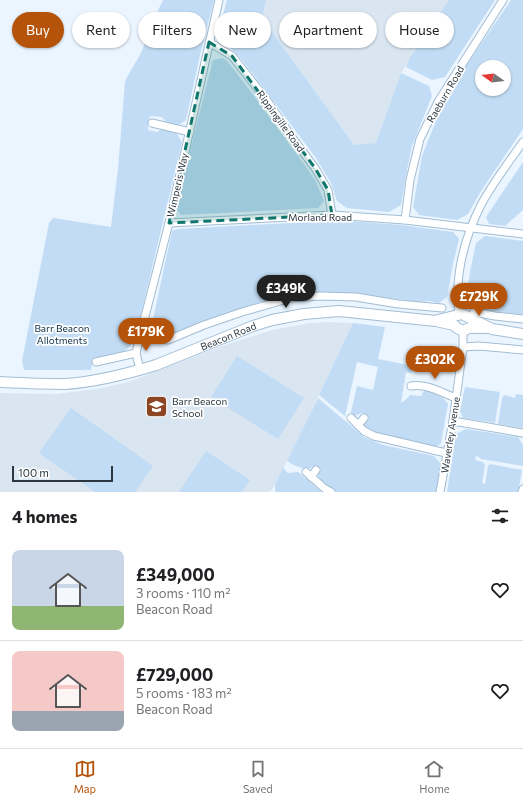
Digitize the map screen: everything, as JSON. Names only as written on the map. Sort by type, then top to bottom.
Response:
[{"type":"main road","name":"Beacon Road","points":[[0,382],[66,384],[140,370],[253,326],[272,320],[304,314],[339,312],[436,321],[463,321],[489,328],[523,334]]},
{"type":"street","name":"Wimperis Way","points":[[140,370],[136,353],[169,223],[209,42],[220,0]]},
{"type":"street","name":"Raeburn Road","points":[[404,220],[410,180],[420,140],[438,102],[503,0]]},
{"type":"street","name":"Rippingille Road","points":[[209,42],[232,56],[266,99],[315,168],[328,190],[332,215]]},
{"type":"street","points":[[152,123],[190,132]]},
{"type":"street","name":"Waverley Avenue","points":[[440,492],[453,421],[463,347],[463,321],[458,288],[465,245],[481,205],[523,142]]},
{"type":"street","name":"Morland Road","points":[[169,223],[332,215],[404,220],[523,234]]},
{"type":"street","name":"Beacon Road","points":[[140,336],[168,340],[204,325],[242,312],[291,298],[320,296],[356,297],[398,306],[442,308]]},
{"type":"street","name":"Beacon Road","points":[[463,321],[495,316],[523,319]]},
{"type":"street","points":[[463,347],[479,346],[523,350]]},
{"type":"street","points":[[96,362],[136,353]]},
{"type":"street","points":[[411,386],[417,385],[427,387],[456,398]]},
{"type":"street","points":[[351,418],[364,431],[374,436],[446,453]]},
{"type":"street","points":[[358,425],[364,418]]},
{"type":"street","points":[[453,421],[523,433]]},
{"type":"street","points":[[316,470],[308,475],[330,492]]},
{"type":"highlighted area","points":[[209,42],[232,56],[315,168],[328,190],[332,215],[169,223]]},
{"type":"shaded area","points":[[266,0],[449,0],[441,12],[385,12],[385,48],[417,48],[401,73],[376,143],[356,146],[284,48],[377,48],[377,12],[279,12],[279,41],[271,30],[271,12],[263,12]]},
{"type":"shaded area","name":"Barr Beacon School","points":[[310,323],[353,323],[300,435],[270,492],[0,492],[0,393],[56,394],[97,389],[128,382],[222,346],[272,330]]},
{"type":"green space","points":[[163,0],[214,0],[206,31],[206,12],[158,12]]},
{"type":"green space","points":[[227,0],[266,0],[263,12],[224,12]]},
{"type":"green space","points":[[449,0],[495,0],[445,77],[432,80],[406,67],[416,48],[454,48],[454,12],[441,12]]},
{"type":"green space","points":[[511,0],[523,0],[523,129],[481,191],[468,214],[457,220],[419,215],[413,207],[422,156],[443,103],[457,79]]},
{"type":"green space","points":[[271,30],[279,41],[279,48],[284,48],[354,145],[376,143],[401,73],[429,86],[432,96],[412,146],[401,205],[389,212],[347,208],[337,201],[331,183],[316,158],[241,59],[230,48],[271,48]]},
{"type":"green space","name":"Barr Beacon Allotments","points":[[143,48],[202,48],[186,120],[177,126],[166,122],[162,117],[150,116],[148,123],[148,130],[157,132],[162,129],[176,132],[182,142],[137,331],[132,343],[127,349],[113,355],[93,358],[91,370],[24,370],[22,361],[49,223],[53,218],[111,227],[118,169],[125,82]]},
{"type":"green space","points":[[222,58],[226,60],[245,84],[316,182],[324,201],[318,208],[181,215],[177,210],[213,60]]},
{"type":"green space","points":[[523,162],[523,210],[505,226],[489,224],[486,217]]},
{"type":"green space","points":[[346,221],[401,225],[453,232],[459,239],[447,297],[439,303],[355,294],[313,293],[292,295],[270,299],[248,306],[166,336],[159,336],[150,333],[172,231],[178,229]]},
{"type":"green space","points":[[485,236],[523,241],[523,315],[470,308],[466,303],[476,243]]},
{"type":"green space","points":[[353,323],[385,327],[378,359],[413,366],[411,373],[406,372],[401,403],[410,395],[421,396],[423,392],[427,390],[443,398],[448,404],[441,443],[435,448],[374,435],[363,427],[365,417],[361,413],[355,416],[350,416],[357,386],[373,390],[378,367],[357,362],[345,416],[319,395]]},
{"type":"green space","points":[[237,356],[304,398],[278,439],[211,397]]},
{"type":"green space","points":[[465,387],[500,392],[495,423],[463,418],[460,411]]},
{"type":"green space","points":[[516,394],[523,395],[523,428],[498,424],[502,398],[504,395],[515,398]]},
{"type":"green space","points":[[318,398],[364,437],[383,445],[434,456],[441,464],[437,492],[337,492],[320,481],[318,475],[320,470],[315,467],[300,467],[287,461]]},
{"type":"green space","points":[[71,408],[153,466],[135,492],[95,492],[39,453]]},
{"type":"green space","points":[[466,429],[518,437],[523,445],[523,466],[481,459],[476,455],[475,460],[483,462],[485,465],[482,483],[485,484],[488,466],[490,464],[522,470],[518,492],[447,492],[456,434]]},
{"type":"green space","points":[[206,451],[250,480],[242,492],[179,492]]},
{"type":"green space","points":[[283,468],[288,473],[298,472],[322,492],[275,492],[275,485]]},
{"type":"place","name":"Barr Beacon School","points":[[157,407]]}]
